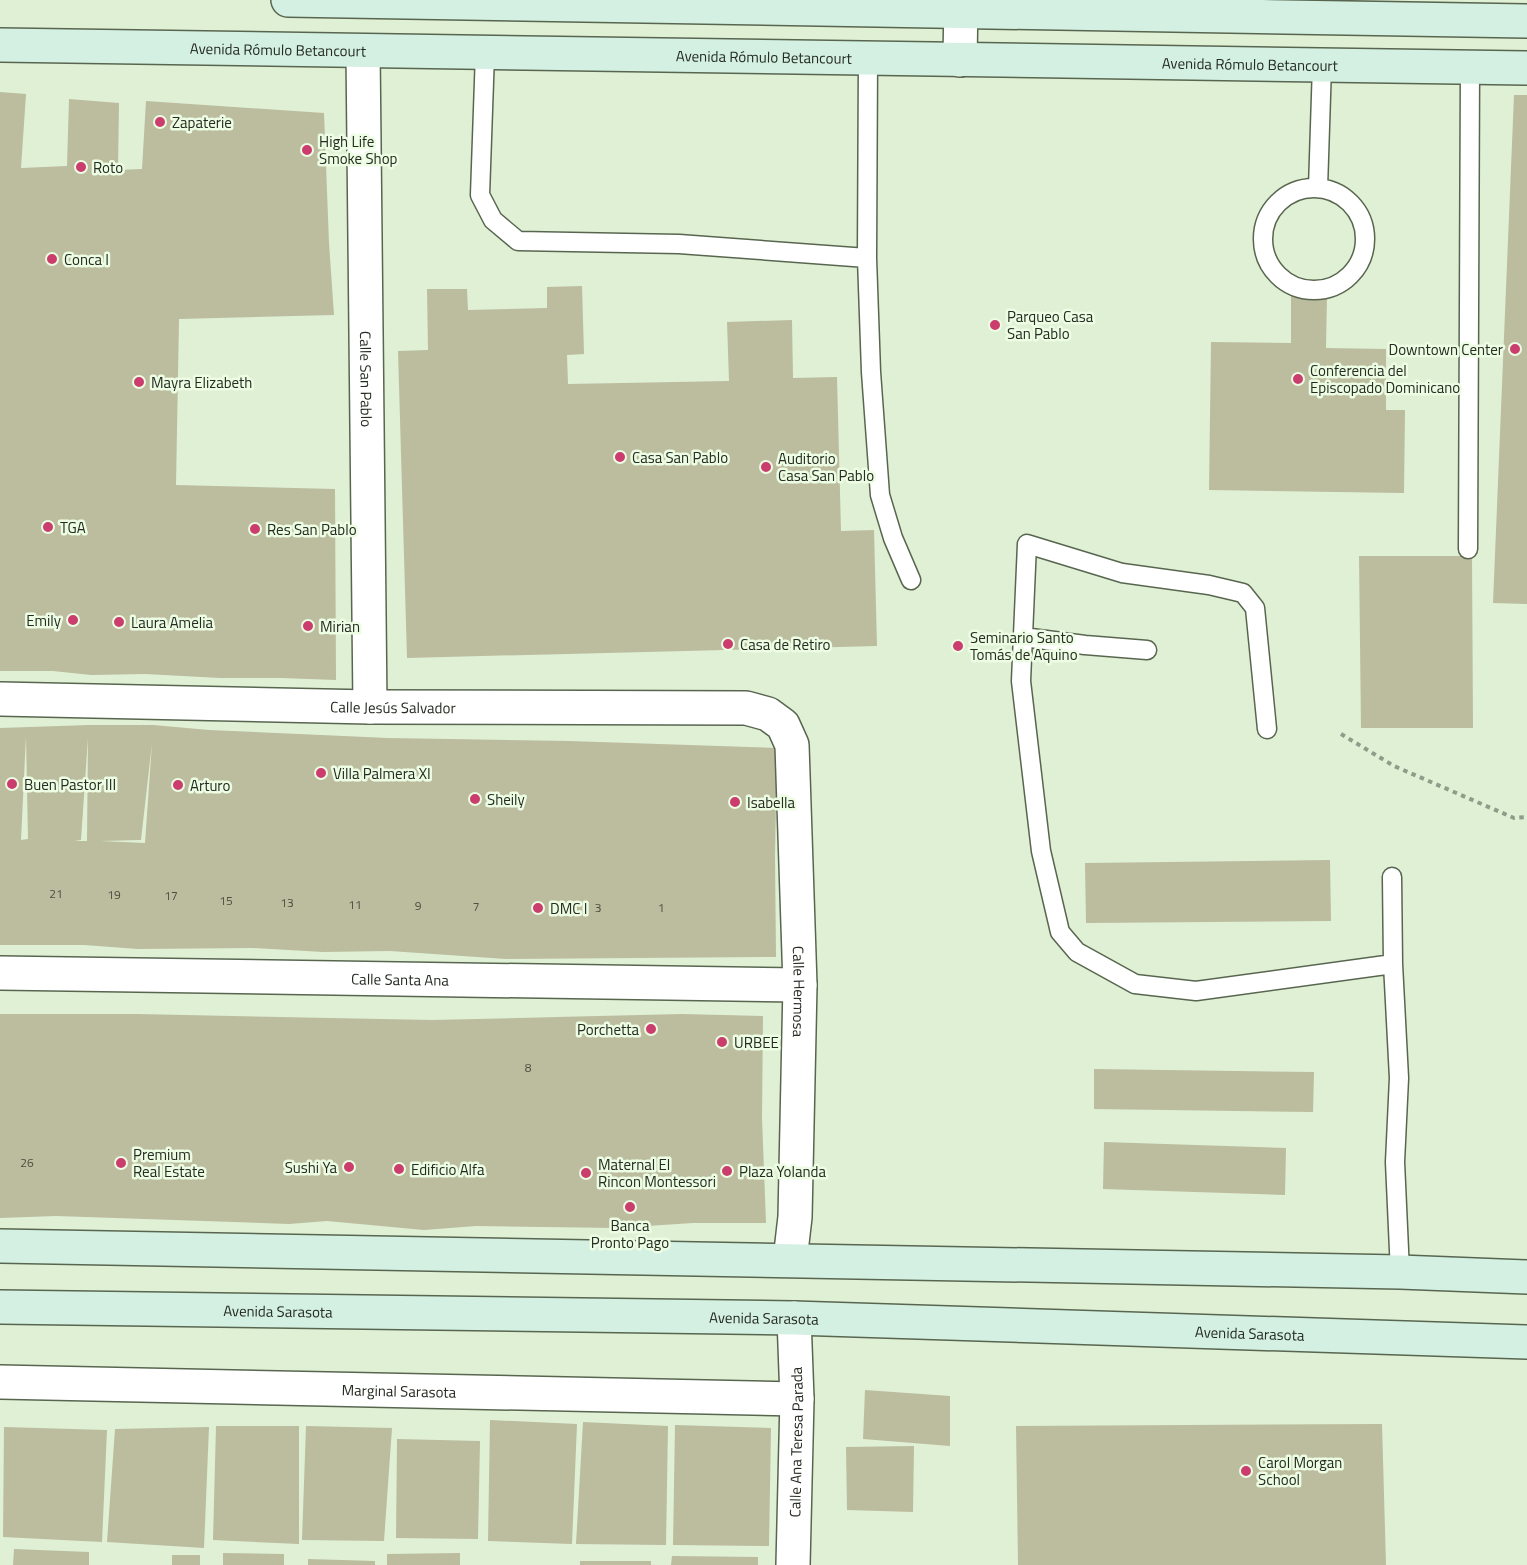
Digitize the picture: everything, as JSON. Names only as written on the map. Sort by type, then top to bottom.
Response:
[{"type":"main road","points":[[288,0],[961,5],[1527,21]]},
{"type":"main road","name":"Avenida Rómulo Betancourt","points":[[0,45],[1527,68]]},
{"type":"main road","points":[[0,1246],[1400,1272],[1527,1277]]},
{"type":"main road","name":"Avenida Sarasota","points":[[0,1307],[795,1318],[1527,1342]]},
{"type":"street","points":[[960,60],[961,5]]},
{"type":"street","name":"Calle San Pablo","points":[[363,51],[370,707]]},
{"type":"street","name":"Calle Jesús Salvador","points":[[0,699],[370,707],[746,708],[768,714],[783,725]]},
{"type":"street","name":"Calle Hermosa","points":[[783,725],[792,745],[800,985],[795,1217],[790,1260]]},
{"type":"street","name":"Calle Santa Ana","points":[[0,973],[800,985]]},
{"type":"street","name":"Calle Ana Teresa Parada","points":[[793,1565],[797,1399],[795,1318]]},
{"type":"street","name":"Marginal Sarasota","points":[[0,1382],[797,1399]]},
{"type":"lane","points":[[485,53],[480,195],[493,220],[518,241],[679,244],[867,258]]},
{"type":"lane","points":[[868,58],[867,258],[880,495],[893,538],[911,580]]},
{"type":"lane","points":[[1318,188],[1323,65]]},
{"type":"lane","points":[[1467,549],[1470,67]]},
{"type":"lane","points":[[1318,188],[1335,192],[1348,201],[1359,214],[1365,229],[1365,246],[1360,261],[1351,275],[1337,285],[1321,290],[1304,289],[1288,283],[1275,272],[1266,257],[1263,240],[1265,223],[1273,208],[1285,196],[1301,189],[1318,188]]},
{"type":"lane","points":[[1267,729],[1255,608],[1243,593],[1209,585],[1122,573],[1027,544],[1021,681],[1041,851],[1060,932],[1077,952],[1135,984],[1196,991],[1393,964]]},
{"type":"lane","points":[[1023,637],[1147,650]]},
{"type":"lane","points":[[1392,877],[1393,964],[1399,1078],[1395,1162],[1400,1272]]},
{"type":"path","points":[[1341,734],[1394,766],[1514,818],[1527,817]]},
{"type":"building","points":[[0,92],[26,94],[21,168],[67,166],[69,99],[119,103],[118,170],[142,169],[146,101],[324,113],[334,315],[179,319],[176,485],[335,489],[336,680],[0,671]]},
{"type":"building","name":"Downtown Center","points":[[1514,95],[1527,95],[1527,604],[1493,603]]},
{"type":"building","name":"Casa San Pablo","points":[[582,286],[584,354],[567,355],[568,384],[729,381],[727,322],[792,320],[793,378],[837,377],[841,531],[874,530],[877,646],[407,658],[398,351],[428,350],[427,289],[467,289],[468,310],[547,308],[547,287]]},
{"type":"building","name":"Conferencia del Episcopado Dominicano","points":[[1291,295],[1327,295],[1326,348],[1386,349],[1386,410],[1405,410],[1404,493],[1209,490],[1211,342],[1291,343]]},
{"type":"building","points":[[1359,556],[1472,556],[1473,728],[1361,728]]},
{"type":"building","points":[[153,725],[209,730],[388,738],[777,748],[776,957],[506,959],[390,951],[323,952],[252,948],[138,949],[84,945],[0,945],[0,728]],"holes":[[[26,736],[28,839],[21,840]],[[88,738],[87,841],[74,841],[81,840]],[[152,743],[145,843],[100,841],[141,840]]]},
{"type":"building","points":[[1330,860],[1331,921],[1086,923],[1085,863]]},
{"type":"building","points":[[0,1014],[137,1014],[432,1020],[682,1014],[763,1016],[762,1118],[766,1223],[693,1223],[616,1228],[476,1226],[424,1230],[327,1221],[289,1224],[56,1216],[0,1218]]},
{"type":"building","points":[[1094,1069],[1314,1072],[1313,1112],[1094,1109]]},
{"type":"building","points":[[1104,1142],[1286,1148],[1285,1195],[1103,1189]]},
{"type":"building","points":[[865,1390],[950,1396],[950,1446],[863,1439]]},
{"type":"building","points":[[490,1420],[577,1424],[572,1544],[488,1541]]},
{"type":"building","points":[[583,1422],[668,1426],[666,1545],[576,1544]]},
{"type":"building","points":[[1382,1424],[1386,1565],[1018,1565],[1016,1426]]},
{"type":"building","points":[[675,1425],[771,1428],[769,1546],[673,1545]]},
{"type":"building","points":[[216,1426],[299,1426],[299,1544],[213,1540]]},
{"type":"building","points":[[306,1426],[392,1428],[384,1541],[302,1540]]},
{"type":"building","points":[[4,1427],[107,1430],[102,1542],[3,1537]]},
{"type":"building","points":[[209,1427],[204,1548],[107,1542],[115,1429]]},
{"type":"building","points":[[397,1439],[480,1441],[478,1539],[396,1538]]},
{"type":"building","points":[[914,1446],[913,1512],[847,1510],[846,1447]]},
{"type":"building","points":[[14,1549],[89,1552],[89,1565],[13,1565]]},
{"type":"building","points":[[223,1553],[284,1554],[284,1565],[223,1565]]},
{"type":"building","points":[[460,1553],[460,1565],[387,1565],[387,1554]]},
{"type":"building","points":[[172,1555],[200,1555],[200,1565],[172,1565]]},
{"type":"building","points":[[672,1556],[758,1557],[758,1565],[671,1565]]},
{"type":"building","points":[[308,1559],[375,1561],[375,1565],[308,1565]]},
{"type":"building","points":[[580,1561],[651,1561],[651,1565],[580,1565]]},
{"type":"place","name":"Zapaterie","points":[[160,122]]},
{"type":"place","name":"High Life Smoke Shop","points":[[307,150]]},
{"type":"place","name":"Roto","points":[[81,167]]},
{"type":"place","name":"Conca I","points":[[52,259]]},
{"type":"place","name":"Parqueo Casa San Pablo","points":[[995,325]]},
{"type":"place","name":"Downtown Center","points":[[1515,349]]},
{"type":"place","name":"Conferencia del Episcopado Dominicano","points":[[1298,379]]},
{"type":"place","name":"Mayra Elizabeth","points":[[139,382]]},
{"type":"place","name":"Casa San Pablo","points":[[620,457]]},
{"type":"place","name":"Auditorio Casa San Pablo","points":[[766,467]]},
{"type":"place","name":"TGA","points":[[48,527]]},
{"type":"place","name":"Res San Pablo","points":[[255,529]]},
{"type":"place","name":"Emily","points":[[73,620]]},
{"type":"place","name":"Laura Amelia","points":[[119,622]]},
{"type":"place","name":"Mirian","points":[[308,626]]},
{"type":"place","name":"Casa de Retiro","points":[[728,644]]},
{"type":"place","name":"Seminario Santo Tomás de Aquino","points":[[958,646]]},
{"type":"place","name":"Villa Palmera XI","points":[[321,773]]},
{"type":"place","name":"Buen Pastor III","points":[[12,784]]},
{"type":"place","name":"Arturo","points":[[178,785]]},
{"type":"place","name":"Sheily","points":[[475,799]]},
{"type":"place","name":"Isabella","points":[[735,802]]},
{"type":"place","name":"DMC I","points":[[538,908]]},
{"type":"place","name":"Porchetta","points":[[651,1029]]},
{"type":"place","name":"URBEE","points":[[722,1042]]},
{"type":"place","name":"Premium Real Estate","points":[[121,1163]]},
{"type":"place","name":"Sushi Ya","points":[[349,1167]]},
{"type":"place","name":"Edificio Alfa","points":[[399,1169]]},
{"type":"place","name":"Plaza Yolanda","points":[[727,1171]]},
{"type":"place","name":"Maternal El Rincon Montessori","points":[[586,1173]]},
{"type":"place","name":"Banca Pronto Pago","points":[[630,1207]]},
{"type":"place","name":"Carol Morgan School","points":[[1246,1471]]}]
